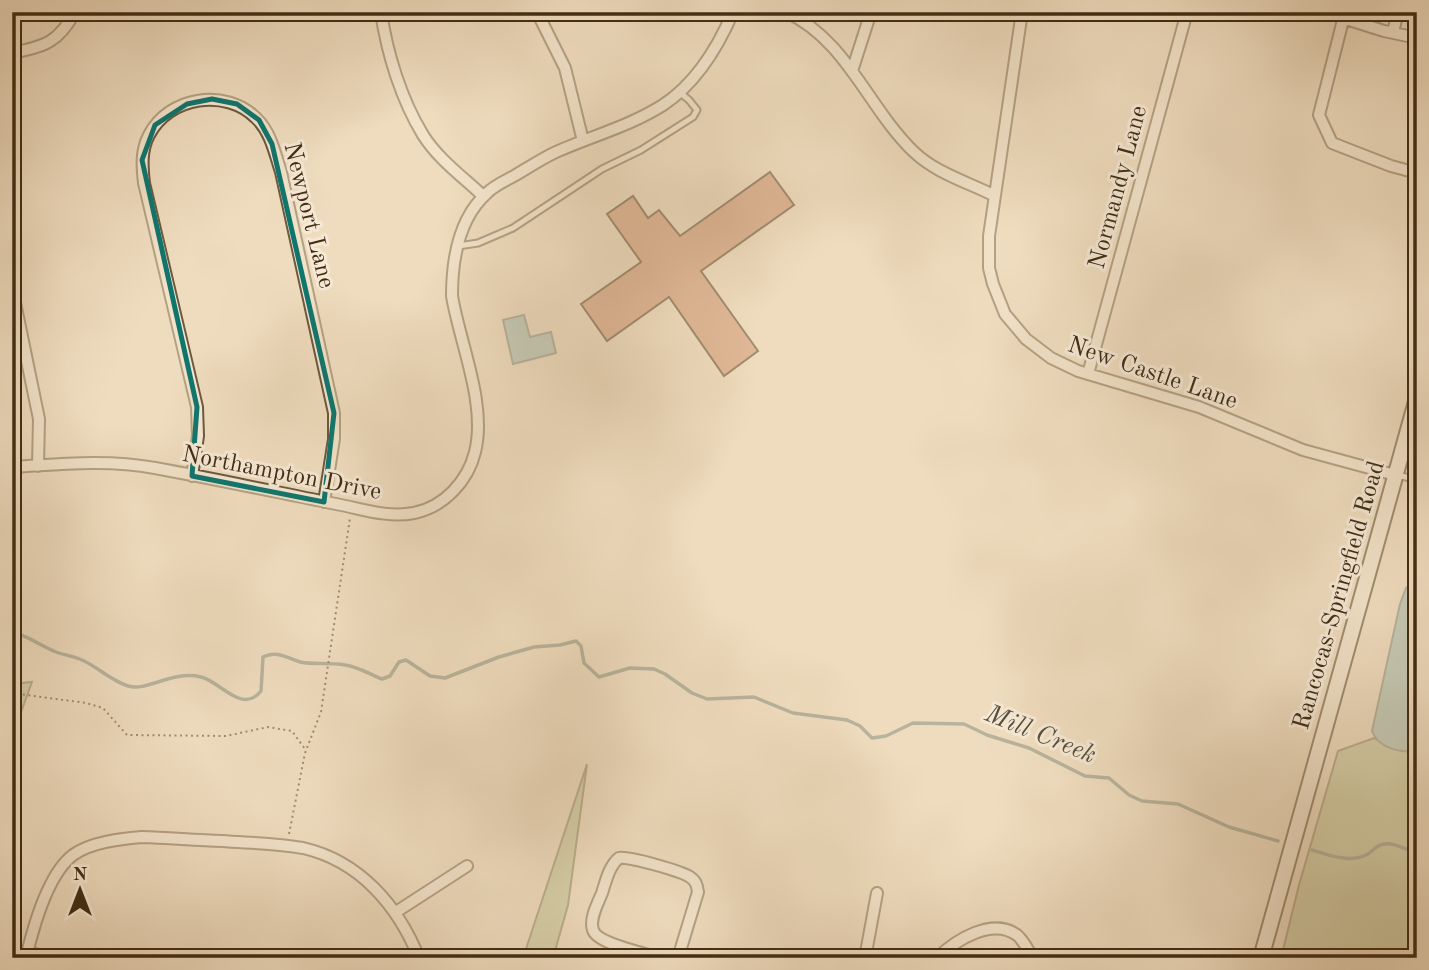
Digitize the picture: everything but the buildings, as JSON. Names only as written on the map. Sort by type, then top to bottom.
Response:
[{"type":"main road","name":"Rancocas-Springfield Road","points":[[1261,958],[1417,398]]},
{"type":"street","points":[[12,53],[44,46],[53,41],[61,34],[75,12]]},
{"type":"street","points":[[381,12],[398,80],[424,136],[446,162],[484,197]]},
{"type":"street","points":[[537,12],[565,68],[583,141]]},
{"type":"street","name":"Northampton Drive","points":[[12,467],[122,463],[384,514],[418,512],[434,506],[460,484],[475,453],[477,419],[452,296],[458,246],[469,217],[498,184],[555,152],[602,135],[651,112],[679,92],[712,52],[733,12]]},
{"type":"street","points":[[786,12],[819,32],[852,71],[880,113],[916,155],[934,168],[993,195]]},
{"type":"street","points":[[852,71],[871,12]]},
{"type":"street","name":"New Castle Lane","points":[[1022,12],[989,236],[989,268],[1005,314],[1038,350],[1064,365],[1199,407],[1303,450],[1395,475]]},
{"type":"street","name":"Normandy Lane","points":[[1088,374],[1186,12]]},
{"type":"street","points":[[1393,32],[1398,12]]},
{"type":"street","points":[[1417,38],[1384,31],[1344,15],[1319,115],[1332,143],[1417,173]]},
{"type":"street","name":"Newport Lane","points":[[192,475],[198,436],[197,407],[146,194],[142,160],[148,136],[164,117],[187,104],[212,99],[237,104],[259,120],[272,144],[281,172],[334,413],[334,439],[324,502]]},
{"type":"street","points":[[12,288],[39,419],[38,466]]},
{"type":"street","points":[[51,958],[27,955],[37,920],[57,872],[74,855],[89,848],[123,838],[142,837],[287,846],[324,855],[374,886],[396,912],[419,958]]},
{"type":"street","points":[[659,958],[607,942],[593,931],[594,915],[610,870],[619,858],[633,859],[688,876],[697,884],[696,899],[678,958]]},
{"type":"street","points":[[396,912],[467,866]]},
{"type":"street","points":[[865,958],[877,893]]},
{"type":"street","points":[[937,958],[965,938],[988,930],[1004,930],[1016,934],[1033,958]]},
{"type":"lane","points":[[458,246],[478,243],[513,228],[602,169],[640,150],[693,117],[697,110],[690,100],[679,92]]},
{"type":"lane","points":[[1395,475],[1417,480]]},
{"type":"path","points":[[287,846],[306,750],[321,712],[352,507]]},
{"type":"path","points":[[12,693],[86,703],[103,708],[127,735],[226,736],[268,727],[292,731],[306,750]]},
{"type":"highlighted area","points":[[212,99],[237,104],[259,120],[272,144],[334,413],[324,502],[192,476],[197,407],[142,160],[155,125],[187,104]]},
{"type":"green space","points":[[32,682],[12,737],[12,684]]},
{"type":"green space","points":[[1374,738],[1395,749],[1417,751],[1417,958],[1281,958],[1338,751]]},
{"type":"green space","points":[[587,764],[568,905],[553,958],[523,958]]},
{"type":"water","points":[[524,315],[530,337],[551,332],[556,353],[513,364],[503,320]]},
{"type":"water","points":[[1417,579],[1417,751],[1404,751],[1379,742],[1372,731],[1400,604],[1406,588]]},
{"type":"waterway","name":"Mill Creek","points":[[12,632],[56,652],[82,660],[128,686],[143,686],[180,676],[201,677],[239,698],[246,699],[261,691],[263,657],[273,654],[305,663],[350,666],[382,679],[390,676],[399,662],[406,660],[430,676],[445,678],[534,647],[576,641],[581,646],[584,663],[599,677],[630,668],[654,669],[692,693],[707,699],[754,697],[793,713],[847,720],[860,726],[872,738],[886,736],[913,723],[964,724],[987,735],[1029,748],[1085,776],[1109,778],[1129,795],[1142,801],[1178,804],[1229,827],[1278,841]]},
{"type":"waterway","name":"Mill Creek","points":[[1312,850],[1353,858],[1366,855],[1379,845],[1389,844],[1417,852]]}]
